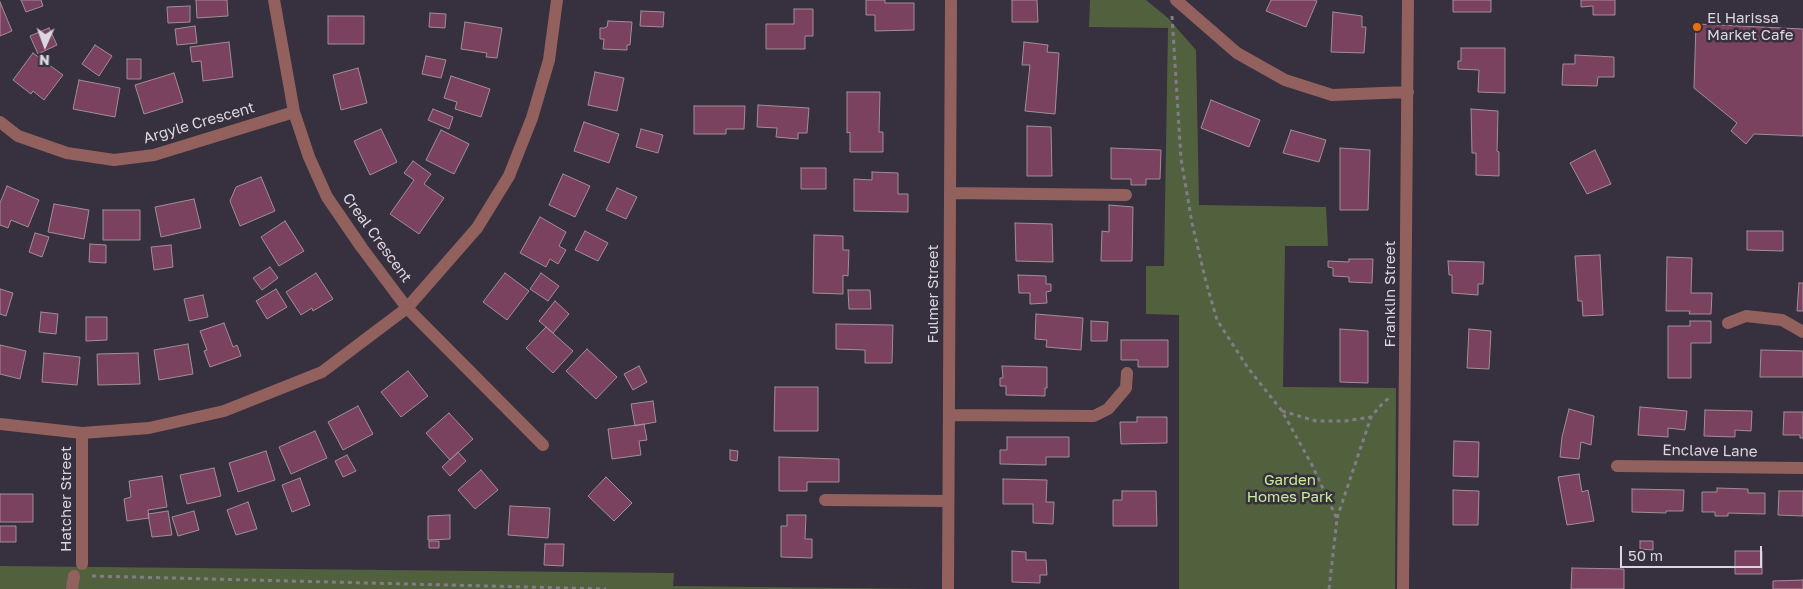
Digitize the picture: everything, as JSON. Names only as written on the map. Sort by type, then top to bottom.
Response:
[{"type":"street","name":"Creal Crescent","points":[[274,0],[294,112],[309,157],[327,197],[407,308],[543,445]]},
{"type":"street","points":[[0,424],[82,433],[149,428],[224,411],[322,372],[407,308],[478,228],[509,176],[532,118],[548,60],[557,0]]},
{"type":"street","name":"Fulmer Street","points":[[948,589],[952,0]]},
{"type":"street","points":[[1176,0],[1237,53],[1285,80],[1332,95],[1408,92]]},
{"type":"street","name":"Franklin Street","points":[[1403,589],[1408,0]]},
{"type":"street","name":"Argyle Crescent","points":[[0,122],[18,136],[67,153],[114,160],[154,155],[294,112]]},
{"type":"street","points":[[950,192],[1126,195]]},
{"type":"street","points":[[1728,323],[1746,316],[1782,320],[1803,332]]},
{"type":"street","points":[[949,415],[1094,416],[1108,409],[1126,388],[1127,373]]},
{"type":"street","name":"Hatcher Street","points":[[82,433],[82,564]]},
{"type":"street","name":"Enclave Lane","points":[[1617,466],[1803,468]]},
{"type":"street","points":[[825,500],[948,501]]},
{"type":"street","points":[[72,589],[74,576]]},
{"type":"path","points":[[1172,18],[1181,159],[1192,223],[1217,320],[1248,368],[1282,412],[1312,465],[1337,519]]},
{"type":"path","points":[[1329,589],[1337,519],[1352,468],[1371,417],[1392,395],[1406,394]]},
{"type":"path","points":[[1282,412],[1316,420],[1345,421],[1371,417]]},
{"type":"path","points":[[102,577],[606,589]]},
{"type":"green space","name":"Garden Homes Park","points":[[1090,0],[1146,0],[1168,18],[1196,50],[1199,205],[1326,207],[1328,246],[1285,246],[1283,387],[1396,388],[1395,589],[1179,589],[1179,315],[1146,314],[1146,266],[1164,266],[1168,28],[1089,27]]},
{"type":"green space","points":[[0,566],[674,573],[673,586],[929,589],[0,589]]},
{"type":"building","points":[[21,0],[41,0],[43,6],[26,12]]},
{"type":"building","points":[[196,0],[227,0],[228,16],[197,18]]},
{"type":"building","points":[[866,0],[885,0],[885,3],[914,3],[914,30],[875,31],[875,15],[866,15]]},
{"type":"building","points":[[1012,0],[1037,0],[1038,22],[1012,22]]},
{"type":"building","points":[[1271,0],[1317,1],[1306,27],[1266,11]]},
{"type":"building","points":[[1453,0],[1491,0],[1491,12],[1453,12]]},
{"type":"building","points":[[1581,0],[1615,0],[1615,15],[1593,15],[1593,6],[1581,7]]},
{"type":"building","points":[[0,2],[12,31],[0,36]]},
{"type":"building","points":[[190,6],[190,22],[168,23],[167,7]]},
{"type":"building","points":[[794,9],[813,9],[813,36],[805,36],[805,49],[766,49],[766,24],[794,24]]},
{"type":"building","points":[[641,11],[664,12],[663,27],[640,26]]},
{"type":"building","points":[[1333,12],[1362,16],[1362,27],[1366,27],[1364,53],[1331,52]]},
{"type":"building","points":[[430,13],[446,14],[445,28],[429,27]]},
{"type":"building","points":[[328,16],[364,16],[364,44],[328,44]]},
{"type":"building","points":[[608,21],[632,22],[630,45],[627,45],[627,50],[603,49],[604,39],[600,39],[600,28],[607,27]]},
{"type":"building","points":[[465,22],[502,28],[497,58],[486,57],[487,53],[461,49]]},
{"type":"building","points":[[1696,24],[1803,29],[1803,136],[1754,134],[1746,144],[1731,131],[1737,123],[1694,88]]},
{"type":"building","points":[[195,26],[197,43],[177,45],[175,29]]},
{"type":"building","points":[[49,28],[57,45],[38,54],[30,36]]},
{"type":"building","points":[[229,42],[233,77],[203,81],[201,61],[192,62],[190,47]]},
{"type":"building","points":[[1024,42],[1048,45],[1047,52],[1059,53],[1055,114],[1025,111],[1030,65],[1022,65]]},
{"type":"building","points":[[95,45],[112,56],[99,76],[82,64]]},
{"type":"building","points":[[1461,48],[1505,48],[1505,93],[1478,92],[1479,70],[1458,69],[1458,61],[1461,61]]},
{"type":"building","points":[[33,53],[63,75],[44,100],[33,91],[31,94],[13,80]]},
{"type":"building","points":[[1575,55],[1614,57],[1614,77],[1598,77],[1597,86],[1562,85],[1563,64],[1575,64]]},
{"type":"building","points":[[426,56],[446,60],[441,78],[422,74]]},
{"type":"building","points":[[127,59],[141,59],[141,79],[127,79]]},
{"type":"building","points":[[358,68],[367,103],[341,110],[333,75]]},
{"type":"building","points":[[595,72],[624,78],[617,111],[588,105]]},
{"type":"building","points":[[174,73],[183,102],[144,114],[135,85]]},
{"type":"building","points":[[451,76],[490,89],[481,117],[455,109],[457,102],[444,98]]},
{"type":"building","points":[[79,80],[120,88],[115,117],[73,109]]},
{"type":"building","points":[[847,92],[880,92],[879,132],[883,132],[883,152],[850,152],[850,132],[847,133]]},
{"type":"building","points":[[1211,100],[1260,120],[1249,147],[1201,128]]},
{"type":"building","points":[[758,105],[809,108],[807,133],[798,133],[798,139],[776,137],[777,128],[757,127]]},
{"type":"building","points":[[694,106],[745,106],[744,129],[726,129],[726,134],[694,134]]},
{"type":"building","points":[[433,109],[453,117],[449,129],[428,120]]},
{"type":"building","points":[[1471,109],[1498,111],[1497,151],[1499,152],[1499,176],[1476,175],[1476,153],[1472,153]]},
{"type":"building","points":[[584,122],[619,134],[609,163],[574,151]]},
{"type":"building","points":[[1027,126],[1051,127],[1052,176],[1027,176]]},
{"type":"building","points":[[381,129],[397,162],[370,175],[354,141]]},
{"type":"building","points":[[641,129],[663,135],[658,153],[636,147]]},
{"type":"building","points":[[441,130],[469,144],[454,174],[426,160]]},
{"type":"building","points":[[1291,130],[1326,140],[1319,162],[1283,153]]},
{"type":"building","points":[[1111,148],[1161,150],[1160,179],[1146,179],[1146,185],[1131,185],[1131,179],[1111,179]]},
{"type":"building","points":[[1340,148],[1370,150],[1368,210],[1340,210]]},
{"type":"building","points":[[1595,150],[1611,184],[1587,194],[1570,163]]},
{"type":"building","points":[[413,161],[431,174],[424,184],[444,198],[419,234],[390,214],[414,180],[404,173]]},
{"type":"building","points":[[801,168],[826,168],[826,189],[801,189]]},
{"type":"building","points":[[872,172],[898,173],[898,194],[908,194],[908,212],[854,211],[854,179],[872,180]]},
{"type":"building","points":[[563,174],[590,186],[575,217],[549,205]]},
{"type":"building","points":[[261,177],[275,211],[240,226],[230,201],[236,187]]},
{"type":"building","points":[[7,186],[39,200],[28,227],[11,220],[8,228],[0,225],[0,203]]},
{"type":"building","points":[[617,188],[637,197],[626,219],[606,210]]},
{"type":"building","points":[[194,199],[201,228],[161,237],[155,207]]},
{"type":"building","points":[[54,204],[89,210],[84,239],[48,232]]},
{"type":"building","points":[[1109,205],[1133,207],[1132,261],[1101,261],[1102,231],[1109,232]]},
{"type":"building","points":[[103,210],[140,210],[140,240],[103,240]]},
{"type":"building","points":[[540,217],[566,232],[559,246],[566,250],[558,264],[550,259],[546,267],[520,253]]},
{"type":"building","points":[[285,221],[304,251],[279,266],[261,237]]},
{"type":"building","points":[[1015,223],[1052,224],[1053,262],[1016,261]]},
{"type":"building","points":[[585,231],[608,243],[598,261],[575,250]]},
{"type":"building","points":[[1747,231],[1783,231],[1783,251],[1747,250]]},
{"type":"building","points":[[35,233],[49,237],[42,257],[29,252]]},
{"type":"building","points":[[814,235],[843,236],[843,250],[849,250],[848,276],[843,275],[843,294],[813,293]]},
{"type":"building","points":[[90,244],[106,245],[106,263],[89,262]]},
{"type":"building","points":[[171,245],[173,267],[154,270],[151,247]]},
{"type":"building","points":[[1600,255],[1603,315],[1583,316],[1582,301],[1578,301],[1575,256]]},
{"type":"building","points":[[1667,257],[1692,258],[1691,293],[1712,293],[1711,314],[1689,314],[1690,311],[1666,311]]},
{"type":"building","points":[[1349,259],[1373,259],[1372,283],[1349,282],[1349,277],[1333,276],[1333,268],[1328,267],[1328,261],[1349,262]]},
{"type":"building","points":[[1448,261],[1484,262],[1483,284],[1478,284],[1478,295],[1452,293],[1452,275],[1449,275]]},
{"type":"building","points":[[270,267],[278,278],[262,290],[253,278]]},
{"type":"building","points":[[316,273],[333,299],[313,311],[312,308],[301,315],[286,292]]},
{"type":"building","points":[[505,273],[529,291],[507,320],[483,302]]},
{"type":"building","points":[[541,273],[559,286],[548,301],[530,289]]},
{"type":"building","points":[[1018,275],[1046,276],[1046,284],[1051,284],[1051,291],[1046,292],[1047,303],[1030,304],[1030,293],[1019,293]]},
{"type":"building","points":[[1799,283],[1803,283],[1803,311],[1797,311]]},
{"type":"building","points":[[0,289],[13,293],[6,316],[0,314]]},
{"type":"building","points":[[276,289],[287,307],[267,319],[256,301]]},
{"type":"building","points":[[848,290],[870,290],[871,309],[849,309]]},
{"type":"building","points":[[203,295],[208,317],[189,321],[184,299]]},
{"type":"building","points":[[555,301],[569,314],[553,333],[539,321]]},
{"type":"building","points":[[41,312],[58,314],[56,334],[39,332]]},
{"type":"building","points":[[1036,314],[1083,318],[1081,350],[1046,347],[1047,340],[1035,339]]},
{"type":"building","points":[[86,317],[107,317],[107,340],[86,341]]},
{"type":"building","points":[[1091,321],[1108,322],[1107,341],[1091,341]]},
{"type":"building","points":[[1690,321],[1711,321],[1711,343],[1691,343],[1691,378],[1668,378],[1668,326],[1690,326]]},
{"type":"building","points":[[224,323],[233,347],[237,345],[241,356],[210,367],[204,351],[207,350],[200,331]]},
{"type":"building","points":[[836,324],[893,325],[892,363],[865,363],[865,350],[836,349]]},
{"type":"building","points":[[546,327],[573,351],[553,373],[526,348]]},
{"type":"building","points":[[1340,329],[1368,331],[1368,383],[1340,382]]},
{"type":"building","points":[[1469,329],[1491,331],[1489,369],[1467,368]]},
{"type":"building","points":[[1121,340],[1168,340],[1168,367],[1138,367],[1138,360],[1121,360]]},
{"type":"building","points":[[188,344],[193,374],[159,380],[154,350]]},
{"type":"building","points":[[0,345],[26,351],[20,379],[0,374]]},
{"type":"building","points":[[587,349],[617,377],[596,399],[566,371]]},
{"type":"building","points":[[1761,350],[1803,351],[1803,377],[1760,377]]},
{"type":"building","points":[[44,353],[80,357],[77,385],[42,382]]},
{"type":"building","points":[[138,353],[140,384],[98,385],[97,354]]},
{"type":"building","points":[[639,366],[647,382],[633,390],[624,374]]},
{"type":"building","points":[[1002,366],[1047,367],[1045,396],[1006,395],[1006,386],[1000,386],[1000,378],[1003,378]]},
{"type":"building","points":[[408,371],[428,396],[401,417],[381,392]]},
{"type":"building","points":[[775,387],[818,387],[818,431],[774,431]]},
{"type":"building","points":[[653,401],[656,422],[635,426],[631,404]]},
{"type":"building","points":[[358,406],[373,434],[343,450],[328,422]]},
{"type":"building","points":[[1640,407],[1687,411],[1685,430],[1668,428],[1668,437],[1638,435]]},
{"type":"building","points":[[1569,409],[1594,416],[1591,445],[1581,442],[1579,459],[1560,457],[1562,437]]},
{"type":"building","points":[[1705,410],[1752,411],[1751,431],[1735,430],[1735,437],[1704,436]]},
{"type":"building","points":[[1784,412],[1803,412],[1803,438],[1800,438],[1800,435],[1783,435]]},
{"type":"building","points":[[449,413],[473,439],[450,460],[426,433]]},
{"type":"building","points":[[1137,417],[1167,417],[1167,443],[1121,444],[1120,422],[1137,422]]},
{"type":"building","points":[[644,424],[647,440],[639,441],[641,455],[612,459],[608,429]]},
{"type":"building","points":[[315,431],[327,458],[291,474],[279,447]]},
{"type":"building","points":[[1007,437],[1069,437],[1069,457],[1046,457],[1046,465],[1000,464],[1000,450],[1007,450]]},
{"type":"building","points":[[1454,441],[1479,442],[1478,477],[1453,476]]},
{"type":"building","points":[[730,450],[738,451],[737,461],[730,460]]},
{"type":"building","points":[[266,451],[275,480],[238,492],[229,463]]},
{"type":"building","points":[[458,452],[466,461],[450,476],[442,467]]},
{"type":"building","points":[[347,455],[356,471],[343,477],[335,461]]},
{"type":"building","points":[[779,457],[839,459],[839,482],[807,482],[807,491],[779,491]]},
{"type":"building","points":[[214,468],[221,496],[187,504],[180,475]]},
{"type":"building","points":[[481,470],[498,490],[475,509],[458,490]]},
{"type":"building","points":[[1579,474],[1582,492],[1588,490],[1594,521],[1567,525],[1558,477]]},
{"type":"building","points":[[162,476],[167,507],[148,510],[149,518],[127,521],[124,499],[131,497],[129,481]]},
{"type":"building","points":[[606,477],[632,503],[614,521],[588,496]]},
{"type":"building","points":[[300,478],[310,505],[292,512],[282,485]]},
{"type":"building","points":[[1003,479],[1047,480],[1046,502],[1054,502],[1053,524],[1033,523],[1033,504],[1003,504]]},
{"type":"building","points":[[1717,488],[1748,489],[1748,493],[1765,493],[1765,514],[1728,513],[1728,516],[1715,516],[1715,512],[1702,512],[1702,492],[1717,492]]},
{"type":"building","points":[[1632,489],[1684,490],[1683,511],[1666,511],[1666,513],[1632,512]]},
{"type":"building","points":[[1453,490],[1479,491],[1478,525],[1453,525]]},
{"type":"building","points":[[1122,491],[1156,491],[1157,526],[1113,526],[1113,500],[1122,500]]},
{"type":"building","points":[[1779,491],[1803,491],[1803,516],[1778,515]]},
{"type":"building","points":[[0,494],[33,494],[33,522],[0,522]]},
{"type":"building","points":[[248,502],[257,529],[236,535],[227,510]]},
{"type":"building","points":[[510,506],[550,508],[548,538],[508,535]]},
{"type":"building","points":[[168,511],[172,535],[152,537],[148,514]]},
{"type":"building","points":[[194,511],[199,530],[178,536],[172,517]]},
{"type":"building","points":[[450,515],[450,539],[428,540],[428,516]]},
{"type":"building","points":[[787,515],[806,515],[805,539],[812,539],[812,558],[781,557],[781,526],[787,526]]},
{"type":"building","points":[[0,526],[16,526],[16,542],[0,542]]},
{"type":"building","points":[[429,541],[439,541],[439,548],[429,548]]},
{"type":"building","points":[[1640,541],[1653,541],[1653,550],[1640,549]]},
{"type":"building","points":[[545,544],[564,544],[563,566],[544,565]]},
{"type":"building","points":[[1012,551],[1026,552],[1026,560],[1046,560],[1047,575],[1040,575],[1040,583],[1012,582]]},
{"type":"building","points":[[1735,551],[1762,551],[1762,574],[1735,574]]},
{"type":"building","points":[[1572,568],[1624,569],[1624,589],[1571,589]]},
{"type":"building","points":[[1803,580],[1803,589],[1773,589],[1773,581]]},
{"type":"place","name":"El Harissa Market Cafe","points":[[1697,27]]}]
